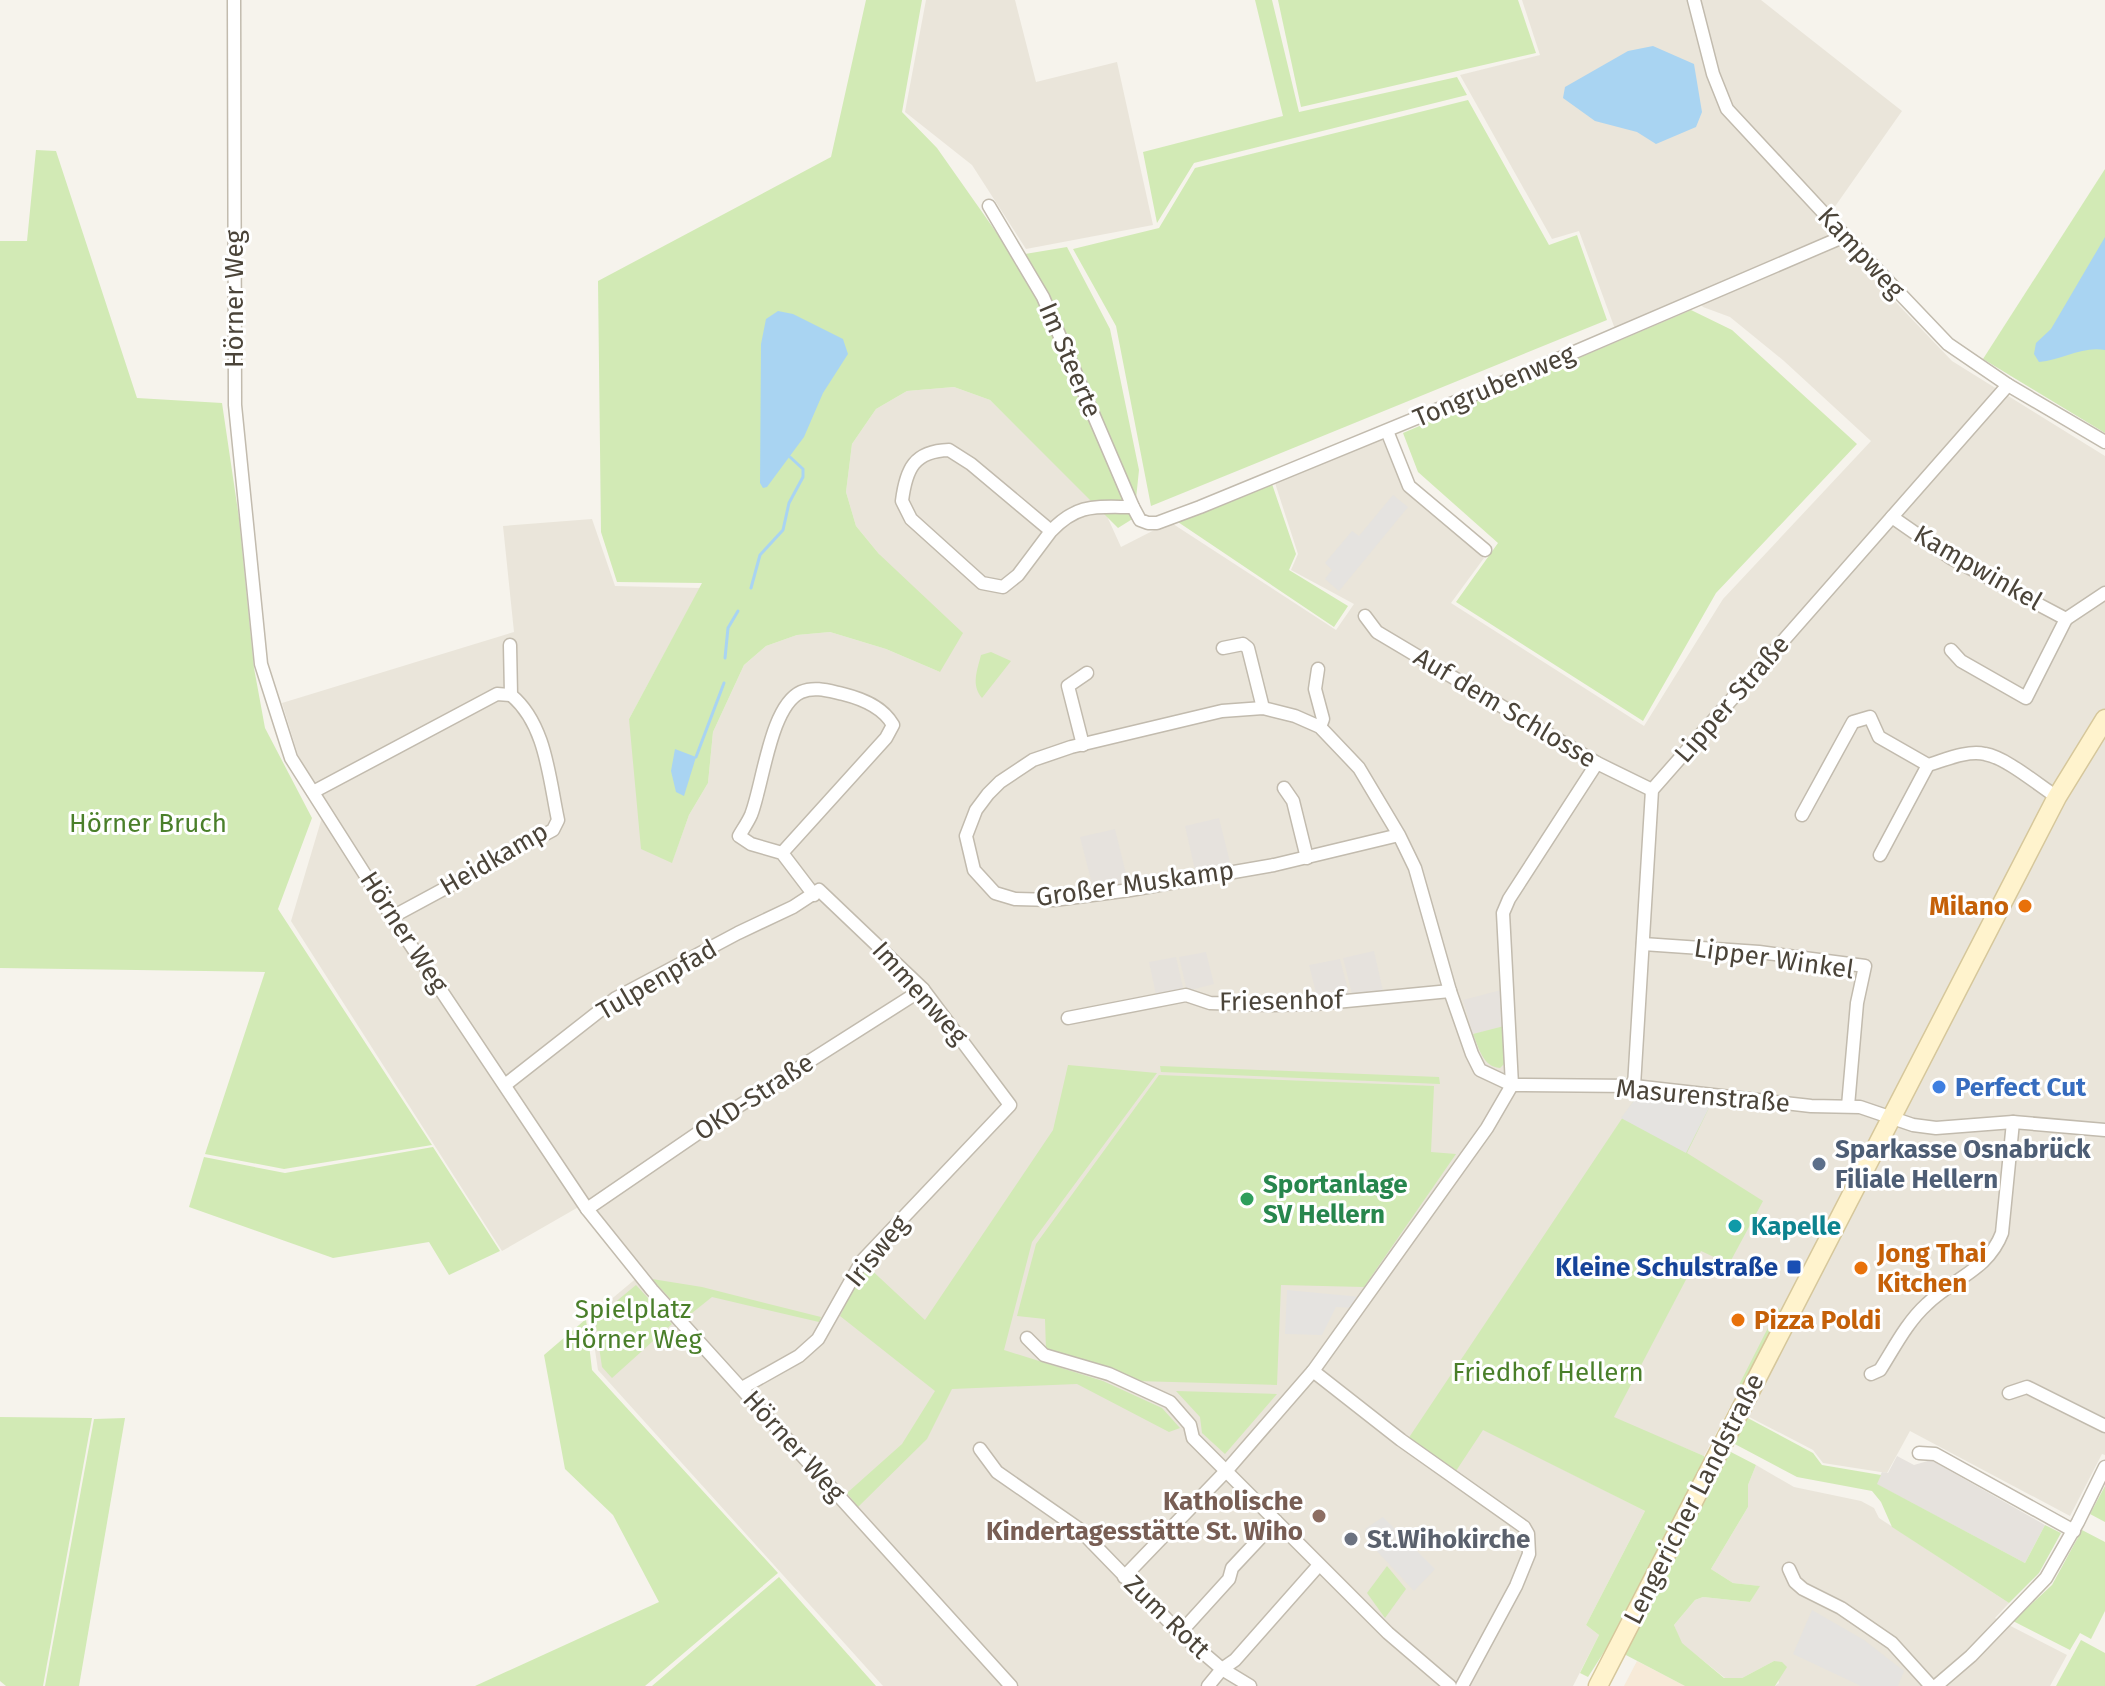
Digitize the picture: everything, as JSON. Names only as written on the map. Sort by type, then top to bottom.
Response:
[{"type":"main road","name":"Lengericher Landstraße","points":[[1598,1686],[2057,797],[2105,719]]},
{"type":"street","name":"Hörner Weg","points":[[234,0],[235,405],[261,664],[291,758],[392,917],[587,1209],[652,1290],[1011,1686]]},
{"type":"street","name":"Kampweg","points":[[1694,0],[1713,74],[1727,109],[1845,236],[1948,344],[2008,385],[2105,442]]},
{"type":"street","name":"Im Steerte","points":[[989,206],[1043,297],[1140,520]]},
{"type":"street","name":"Tongrubenweg","points":[[1140,520],[1157,523],[1387,431],[1845,236]]},
{"type":"street","name":"Lipper Straße","points":[[1652,790],[2008,385]]},
{"type":"street","points":[[1387,431],[1409,486],[1485,550]]},
{"type":"street","points":[[1051,531],[971,464],[949,450],[926,453],[910,467],[902,501],[911,519],[982,583],[1003,587],[1018,575],[1066,515],[1089,507],[1133,507]]},
{"type":"street","name":"Kampwinkel","points":[[1892,517],[1951,558],[2066,619],[2105,593]]},
{"type":"street","name":"Auf dem Schlosse","points":[[1365,616],[1377,632],[1597,763],[1652,790]]},
{"type":"street","points":[[1951,650],[1961,661],[2026,698],[2066,619]]},
{"type":"street","points":[[1223,648],[1243,644],[1248,648],[1263,708]]},
{"type":"street","points":[[313,792],[497,694],[511,695],[510,645]]},
{"type":"street","points":[[1318,669],[1315,689],[1323,719],[1320,727]]},
{"type":"street","points":[[1083,745],[1068,686],[1087,673]]},
{"type":"street","points":[[820,688],[852,696],[886,712],[893,725],[886,738],[782,853],[751,844],[739,836],[751,816],[769,741],[788,703],[800,692],[820,688]]},
{"type":"street","name":"Heidkamp","points":[[392,917],[553,830],[558,820],[540,739],[521,703],[511,695]]},
{"type":"street","name":"Großer Muskamp","points":[[1399,835],[1307,858],[1130,890],[1054,900],[1015,899],[995,893],[974,870],[966,836],[976,810],[1000,782],[1033,760],[1222,711],[1263,708],[1295,716],[1320,727],[1359,768],[1399,835],[1415,868],[1450,991],[1480,1070],[1512,1085]]},
{"type":"street","points":[[1802,815],[1853,722],[1870,717],[1879,737],[1928,765],[1969,754],[1985,754],[2057,797]]},
{"type":"street","points":[[1124,1577],[1227,1470],[1313,1371],[1487,1128],[1512,1085],[1503,913],[1597,763]]},
{"type":"street","points":[[1880,855],[1928,765]]},
{"type":"street","points":[[1284,788],[1293,801],[1307,858]]},
{"type":"street","points":[[1634,1086],[1652,790]]},
{"type":"street","name":"Immenweg","points":[[782,853],[816,893],[923,989],[1010,1105]]},
{"type":"street","name":"Tulpenpfad","points":[[505,1085],[616,998],[816,893]]},
{"type":"street","name":"Lipper Winkel","points":[[1643,944],[1759,952],[1865,966],[1857,1003],[1848,1106]]},
{"type":"street","name":"OKD-Straße","points":[[587,1209],[720,1118],[923,989]]},
{"type":"street","name":"Friesenhof","points":[[1068,1018],[1186,995],[1210,1003],[1315,1004],[1450,991]]},
{"type":"street","name":"Masurenstraße","points":[[1512,1085],[1634,1086],[1811,1106],[1871,1108],[1891,1116]]},
{"type":"street","name":"Irisweg","points":[[742,1388],[749,1381],[799,1356],[818,1339],[862,1261],[1010,1105]]},
{"type":"street","points":[[1891,1116],[1913,1125],[1936,1128],[2013,1122],[2105,1130]]},
{"type":"street","points":[[1871,1374],[1880,1370],[1925,1305],[1985,1261],[1996,1249],[2002,1233],[2013,1122]]},
{"type":"street","points":[[1027,1338],[1044,1355],[1109,1374],[1170,1402],[1190,1425],[1193,1438],[1388,1633],[1450,1686]]},
{"type":"street","points":[[1313,1371],[1401,1440],[1524,1527],[1528,1534],[1529,1554],[1520,1575],[1462,1686]]},
{"type":"street","points":[[2009,1393],[2027,1387],[2105,1426]]},
{"type":"street","name":"Zum Rott","points":[[980,1449],[997,1472],[1079,1529],[1180,1633],[1222,1669],[1250,1686]]},
{"type":"street","points":[[1919,1453],[1935,1454],[2074,1531]]},
{"type":"street","points":[[1789,1569],[1795,1582],[1803,1589],[1841,1608],[1892,1643],[1933,1686],[1971,1656],[2046,1578],[2074,1531],[2105,1467]]},
{"type":"street","points":[[1180,1633],[1229,1579],[1232,1568],[1276,1521]]},
{"type":"street","points":[[1208,1686],[1319,1565]]},
{"type":"shaded area","points":[[926,0],[1015,0],[1036,82],[1117,62],[1153,225],[1026,249],[972,165],[905,112]]},
{"type":"shaded area","points":[[1522,0],[1761,0],[1902,111],[1822,225],[1952,361],[2105,456],[2105,1455],[2102,1454],[2070,1516],[1910,1431],[1887,1473],[1823,1463],[1813,1450],[1730,1407],[1704,1456],[1613,1418],[1701,1250],[1686,1153],[1710,1106],[1483,1429],[1645,1511],[1586,1625],[1599,1635],[1573,1686],[883,1686],[598,1370],[590,1317],[645,1271],[589,1201],[502,1251],[291,921],[326,804],[298,755],[282,703],[514,632],[503,526],[592,519],[615,586],[700,588],[629,719],[672,862],[689,815],[708,783],[713,732],[744,665],[766,646],[797,635],[830,632],[886,649],[940,672],[879,554],[856,526],[846,492],[852,444],[876,409],[907,391],[954,387],[990,400],[1106,514],[1121,547],[1170,522],[1336,630],[1354,604],[1291,570],[1298,554],[1275,483],[1382,439],[1404,491],[1484,558],[1451,603],[1644,726],[1723,599],[1871,441],[1784,361],[1730,317],[1703,307],[1694,296],[1615,329],[1579,231],[1552,239],[1460,75],[1540,55]]},
{"type":"shaded area","points":[[1393,495],[1408,507],[1339,591],[1325,579],[1332,570],[1325,563],[1352,531],[1359,536]]},
{"type":"shaded area","points":[[1219,818],[1230,862],[1195,870],[1185,826]]},
{"type":"shaded area","points":[[1115,829],[1128,882],[1093,888],[1080,837]]},
{"type":"shaded area","points":[[1374,951],[1383,991],[1352,994],[1343,958]]},
{"type":"shaded area","points":[[1206,952],[1214,984],[1187,991],[1179,957]]},
{"type":"shaded area","points":[[1176,957],[1184,992],[1157,999],[1149,962]]},
{"type":"shaded area","points":[[1340,959],[1349,994],[1317,997],[1309,965]]},
{"type":"shaded area","points":[[1501,990],[1504,1026],[1473,1034],[1463,1000]]},
{"type":"shaded area","points":[[1635,1099],[1710,1106],[1686,1153],[1621,1118]]},
{"type":"shaded area","points":[[1287,1290],[1361,1297],[1354,1308],[1336,1307],[1322,1335],[1285,1334]]},
{"type":"shaded area","points":[[1897,1456],[1914,1465],[1931,1460],[2045,1525],[2025,1563],[1876,1484],[1882,1472],[1888,1473]]},
{"type":"shaded area","points":[[1756,1465],[1794,1487],[1861,1501],[1874,1508],[1879,1518],[2009,1603],[1995,1618],[2067,1655],[2050,1686],[1775,1686],[1779,1683],[1774,1661],[1742,1678],[1725,1678],[1681,1643],[1674,1625],[1695,1600],[1703,1597],[1750,1602],[1759,1586],[1733,1583],[1711,1569],[1748,1507],[1748,1485]]},
{"type":"shaded area","points":[[1383,1517],[1435,1569],[1414,1591],[1376,1550],[1365,1529]]},
{"type":"shaded area","points":[[1812,1610],[1864,1640],[1904,1671],[1898,1686],[1861,1686],[1793,1654]]},
{"type":"shaded area","points":[[1637,1661],[1685,1686],[1624,1686]]},
{"type":"green space","points":[[866,0],[922,0],[902,112],[937,148],[1013,256],[1067,247],[1110,329],[1139,470],[1134,518],[1118,528],[990,400],[954,387],[907,391],[876,409],[852,444],[846,492],[856,526],[879,554],[963,633],[940,672],[886,649],[830,632],[797,635],[766,646],[744,665],[713,732],[708,783],[689,815],[672,863],[641,849],[629,719],[702,583],[617,582],[601,532],[598,281],[831,157]]},
{"type":"green space","points":[[1255,0],[1272,0],[1299,112],[1457,77],[1467,95],[1194,163],[1157,223],[1143,152],[1283,116]]},
{"type":"green space","points":[[1278,0],[1518,0],[1536,53],[1301,107]]},
{"type":"green space","points":[[1468,100],[1549,245],[1577,235],[1607,320],[1151,506],[1116,326],[1073,249],[1159,228],[1195,168]]},
{"type":"green space","name":"Hörner Bruch","points":[[36,150],[56,151],[137,398],[222,403],[239,518],[254,668],[265,728],[312,818],[278,909],[432,1145],[284,1169],[205,1154],[265,972],[0,968],[0,241],[27,241]]},
{"type":"green space","points":[[2105,169],[2105,433],[1983,359]]},
{"type":"green space","points":[[1691,310],[1732,330],[1857,444],[1716,593],[1643,721],[1456,602],[1498,543],[1418,472],[1403,433]]},
{"type":"green space","points":[[1272,484],[1296,554],[1289,570],[1348,606],[1334,627],[1175,520]]},
{"type":"green space","points":[[991,652],[1011,661],[982,698],[976,683],[977,672],[981,655]]},
{"type":"green space","points":[[1504,1026],[1505,1063],[1500,1068],[1494,1067],[1480,1051],[1473,1034]]},
{"type":"green space","points":[[1068,1065],[1157,1073],[1032,1242],[1004,1350],[1103,1381],[1162,1408],[1180,1428],[1169,1432],[1077,1384],[952,1389],[927,1439],[858,1507],[847,1493],[902,1444],[935,1391],[840,1316],[865,1264],[925,1320],[1053,1130]]},
{"type":"green space","points":[[1160,1066],[1439,1077],[1440,1084],[1161,1072]]},
{"type":"green space","name":"Sportanlage SV Hellern","points":[[1159,1075],[1434,1086],[1431,1152],[1456,1154],[1364,1287],[1281,1285],[1277,1385],[1136,1381],[1046,1351],[1045,1319],[1017,1316],[1036,1244]]},
{"type":"green space","name":"Friedhof Hellern","points":[[1635,1099],[1710,1106],[1687,1153],[1763,1201],[1729,1264],[1701,1251],[1614,1417],[1704,1456],[1706,1464],[1625,1619],[1588,1677],[1580,1673],[1599,1635],[1586,1625],[1645,1511],[1483,1430],[1456,1471],[1408,1439]]},
{"type":"green space","points":[[433,1147],[500,1251],[449,1275],[429,1242],[333,1258],[189,1207],[204,1157],[285,1173]]},
{"type":"green space","points":[[652,1279],[702,1287],[821,1317],[819,1322],[712,1297],[687,1317]]},
{"type":"green space","name":"Spielplatz Hörner Weg","points":[[636,1285],[672,1324],[612,1378],[602,1367],[595,1319]]},
{"type":"green space","points":[[1778,1308],[1783,1313],[1746,1387],[1739,1385]]},
{"type":"green space","points":[[586,1319],[592,1370],[778,1573],[645,1686],[475,1686],[659,1602],[613,1515],[565,1469],[544,1355]]},
{"type":"green space","points":[[1176,1391],[1277,1394],[1225,1454],[1202,1433],[1200,1417]]},
{"type":"green space","points":[[1744,1416],[1813,1453],[1822,1465],[1881,1475],[1877,1484],[2025,1563],[2045,1525],[2061,1533],[2039,1573],[2009,1603],[1892,1527],[1881,1502],[1872,1491],[1797,1477],[1731,1442]]},
{"type":"green space","points":[[0,1417],[92,1418],[43,1686],[6,1686],[0,1681]]},
{"type":"green space","points":[[125,1418],[79,1686],[45,1686],[94,1419]]},
{"type":"green space","points":[[1727,1450],[1756,1465],[1748,1485],[1748,1507],[1711,1569],[1733,1583],[1760,1586],[1750,1602],[1703,1597],[1695,1600],[1674,1625],[1682,1643],[1724,1678],[1742,1678],[1774,1661],[1782,1662],[1787,1667],[1775,1686],[1685,1686],[1624,1654]]},
{"type":"green space","points":[[2105,1486],[2105,1522],[2090,1514]]},
{"type":"green space","points":[[2082,1530],[2105,1542],[2105,1611],[2091,1639],[2080,1633],[2070,1650],[2013,1621],[2052,1585]]},
{"type":"green space","points":[[1387,1566],[1406,1589],[1385,1618],[1367,1593]]},
{"type":"green space","points":[[779,1577],[876,1686],[652,1686]]},
{"type":"green space","points":[[2081,1640],[2105,1653],[2105,1686],[2056,1686]]},
{"type":"water","points":[[1653,46],[1694,64],[1702,112],[1696,127],[1656,144],[1637,132],[1595,121],[1563,98],[1565,87],[1628,51]]},
{"type":"water","points":[[2105,237],[2105,350],[2088,350],[2039,362],[2034,354],[2036,343],[2051,329]]},
{"type":"water","points":[[778,311],[793,314],[843,339],[848,354],[823,393],[804,437],[767,487],[763,488],[760,483],[761,344],[766,319]]},
{"type":"water","points":[[675,749],[696,757],[684,796],[676,792],[671,771]]},
{"type":"waterway","points":[[751,588],[760,555],[783,530],[789,503],[803,477],[803,469],[790,457]]},
{"type":"waterway","points":[[725,658],[728,628],[738,611]]},
{"type":"waterway","points":[[696,757],[724,683]]},
{"type":"place","name":"Milano","points":[[2025,906]]},
{"type":"place","name":"Perfect Cut","points":[[1939,1087]]},
{"type":"place","name":"Sparkasse Osnabrück Filiale Hellern","points":[[1819,1164]]},
{"type":"place","name":"Sportanlage SV Hellern","points":[[1247,1199]]},
{"type":"place","name":"Kapelle","points":[[1735,1226]]},
{"type":"place","name":"Kleine Schulstraße","points":[[1794,1267]]},
{"type":"place","name":"Jong Thai Kitchen","points":[[1861,1268]]},
{"type":"place","name":"Pizza Poldi","points":[[1738,1320]]},
{"type":"place","name":"Katholische Kindertagesstätte St. Wiho","points":[[1319,1516]]},
{"type":"place","name":"St.Wihokirche","points":[[1351,1539]]}]
